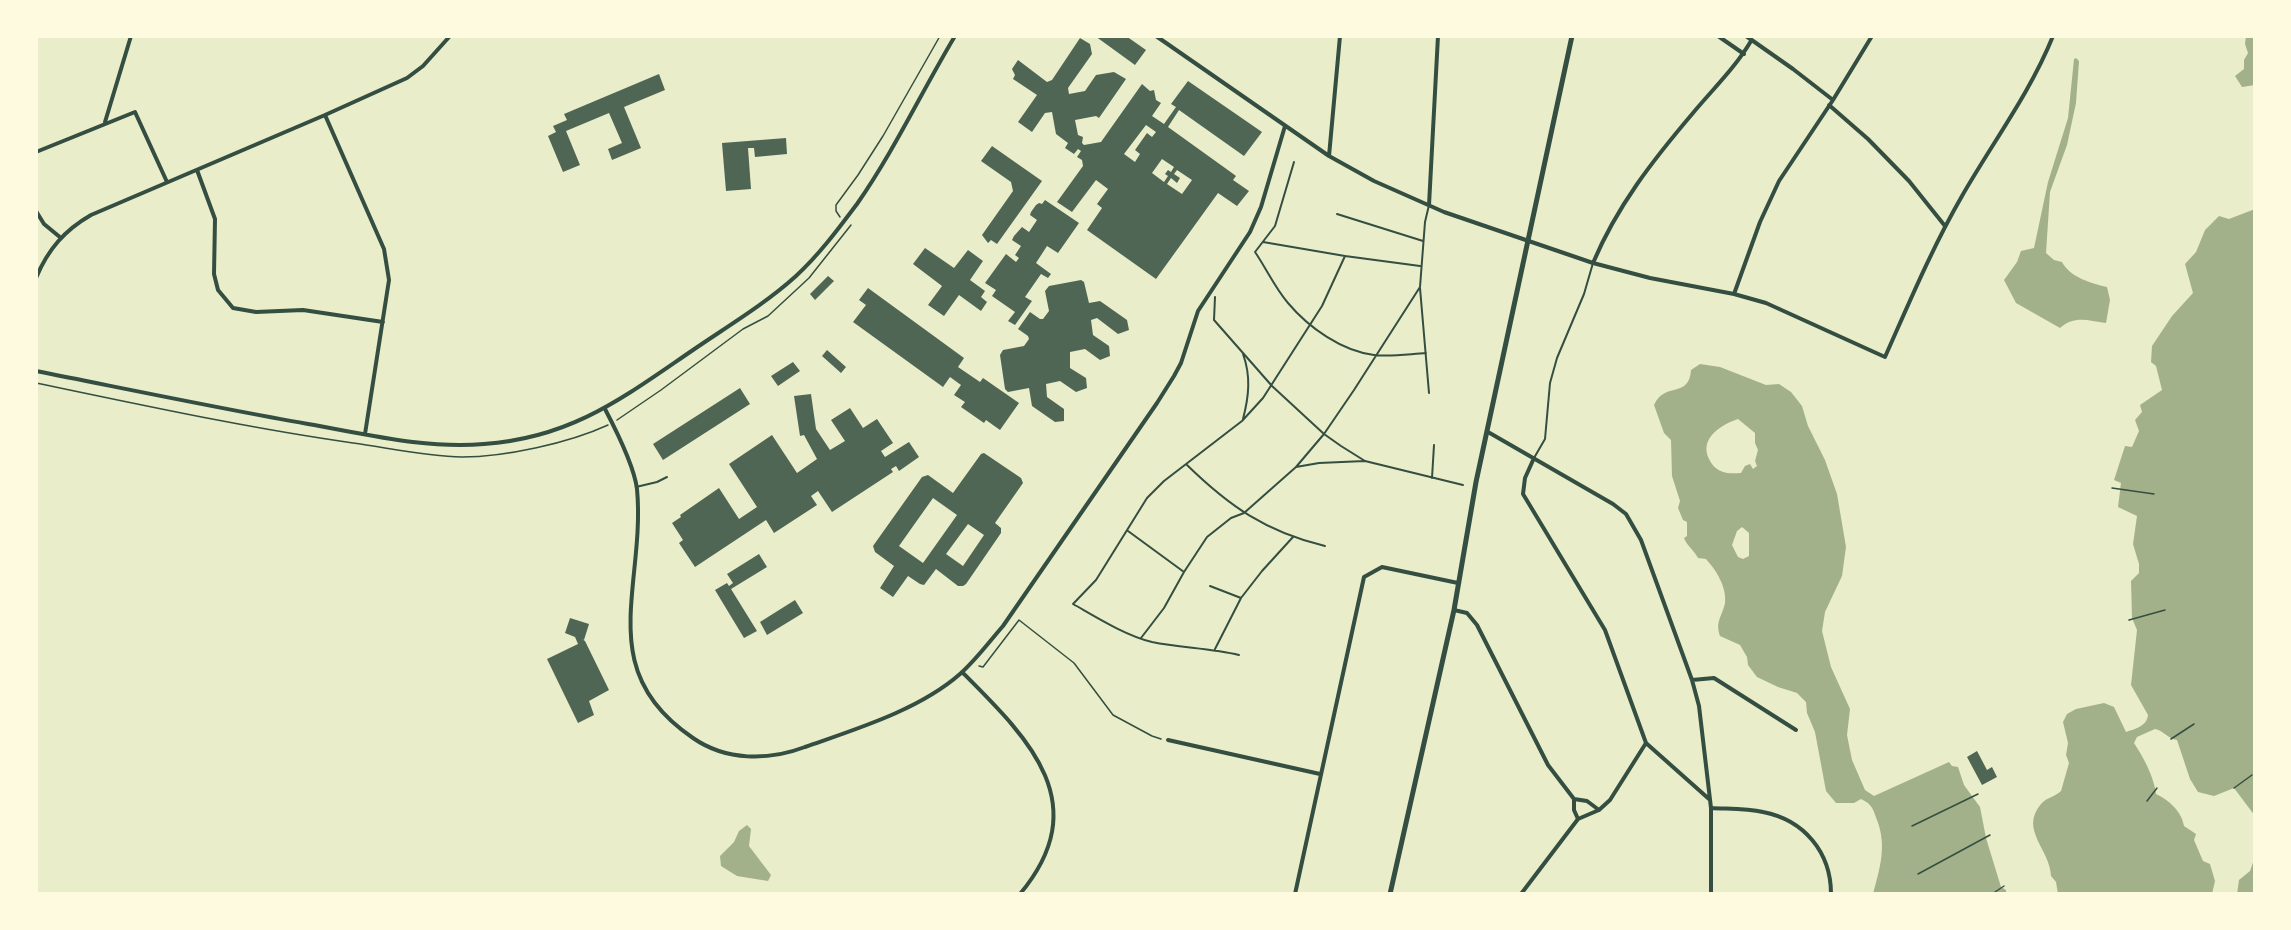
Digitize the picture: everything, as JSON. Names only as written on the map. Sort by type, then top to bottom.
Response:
[{"type":"street","points":[[105,123],[131,36]]},
{"type":"street","points":[[36,278],[46,256],[74,225],[92,215],[407,78],[423,66],[450,36]]},
{"type":"street","points":[[36,371],[365,434],[445,445],[486,444],[546,433],[579,422],[605,409],[760,304],[797,275],[858,202],[955,36]]},
{"type":"street","points":[[1156,36],[1329,156],[1374,181],[1444,212],[1593,263],[1766,303],[1885,357],[1925,265],[1945,226],[2021,101],[2053,36]]},
{"type":"street","points":[[1329,156],[1340,36]]},
{"type":"street","points":[[1429,205],[1438,36]]},
{"type":"street","points":[[1390,894],[1454,610],[1476,482],[1572,36]]},
{"type":"street","points":[[1718,36],[1743,54]]},
{"type":"street","points":[[1746,36],[1833,100]]},
{"type":"street","points":[[1734,294],[1760,222],[1779,182],[1872,36]]},
{"type":"street","points":[[1593,263],[1605,234],[1627,197],[1663,149],[1743,54],[1751,41]]},
{"type":"street","points":[[1829,105],[1868,139],[1910,181],[1945,226]]},
{"type":"street","points":[[36,152],[135,112],[167,182]]},
{"type":"street","points":[[325,115],[384,249],[389,280],[365,434]]},
{"type":"street","points":[[605,409],[636,487],[637,522],[630,620],[633,660],[652,701],[669,721],[703,745],[720,752],[744,757],[789,753],[878,720],[932,694],[962,672],[1003,627],[1151,412],[1174,376],[1198,311],[1250,232],[1262,207],[1285,126]]},
{"type":"street","points":[[197,170],[215,219],[214,274],[218,291],[233,308],[243,311],[303,310],[383,322]]},
{"type":"street","points":[[36,211],[44,224],[61,237]]},
{"type":"street","points":[[1488,432],[1613,504],[1626,514],[1641,540],[1692,680],[1699,706],[1711,808],[1711,894]]},
{"type":"street","points":[[1534,458],[1525,478],[1523,494],[1605,630],[1646,743],[1709,798]]},
{"type":"street","points":[[1295,894],[1364,577],[1382,567],[1458,583]]},
{"type":"street","points":[[1454,610],[1467,613],[1477,625],[1548,765],[1574,799],[1574,810],[1578,819]]},
{"type":"street","points":[[962,672],[1013,724],[1038,757],[1052,790],[1053,817],[1048,848],[1031,881],[1020,894]]},
{"type":"street","points":[[1692,680],[1714,678],[1796,730]]},
{"type":"street","points":[[1168,740],[1320,774]]},
{"type":"street","points":[[1521,894],[1578,819],[1599,810],[1610,800],[1646,743]]},
{"type":"street","points":[[1574,799],[1587,801],[1599,810]]},
{"type":"street","points":[[1711,808],[1763,812],[1795,823],[1809,834],[1820,848],[1831,879],[1831,894]]},
{"type":"lane","points":[[1294,162],[1275,226],[1256,252],[1287,303],[1329,339],[1354,350],[1375,355],[1426,353]]},
{"type":"lane","points":[[1429,205],[1420,287],[1429,393]]},
{"type":"lane","points":[[1337,214],[1424,241]]},
{"type":"lane","points":[[1263,242],[1421,267]]},
{"type":"lane","points":[[1239,655],[1215,649],[1141,638],[1073,604],[1096,580],[1147,498],[1164,481],[1242,421],[1272,386],[1322,306],[1345,256]]},
{"type":"lane","points":[[1534,458],[1545,438],[1550,383],[1557,358],[1584,294],[1593,263]]},
{"type":"lane","points":[[1141,638],[1164,608],[1207,537],[1231,518],[1244,513],[1296,467],[1324,434],[1420,287]]},
{"type":"lane","points":[[1215,297],[1214,320],[1272,386],[1324,434],[1365,461]]},
{"type":"lane","points":[[1242,351],[1248,368],[1249,397],[1242,421]]},
{"type":"lane","points":[[1432,478],[1434,445]]},
{"type":"lane","points":[[1296,467],[1319,463],[1365,461],[1463,485]]},
{"type":"lane","points":[[1187,465],[1221,497],[1244,513],[1293,537],[1325,546]]},
{"type":"lane","points":[[636,487],[667,477]]},
{"type":"lane","points":[[1126,531],[1184,572]]},
{"type":"lane","points":[[1215,649],[1241,598],[1262,570],[1293,537]]},
{"type":"lane","points":[[1209,586],[1241,598]]},
{"type":"path","points":[[612,423],[743,329],[768,316],[809,278],[849,230],[850,224],[837,214],[836,205],[883,136],[940,36]]},
{"type":"path","points":[[2112,488],[2154,494]]},
{"type":"path","points":[[2129,620],[2165,610]]},
{"type":"path","points":[[973,660],[983,667],[1019,620],[1074,663],[1113,716],[1152,736],[1168,740]]},
{"type":"path","points":[[2171,739],[2194,724]]},
{"type":"path","points":[[2234,788],[2252,775]]},
{"type":"path","points":[[2147,801],[2157,788]]},
{"type":"path","points":[[1912,826],[1978,794]]},
{"type":"path","points":[[1918,874],[1990,835]]},
{"type":"path","points":[[1992,894],[2004,886]]},
{"type":"path","points":[[2056,893],[2060,894]]},
{"type":"shaded area","points":[[2246,36],[2255,36],[2255,85],[2242,87],[2235,76],[2244,69],[2244,60],[2248,53],[2245,44]]},
{"type":"shaded area","points":[[2074,59],[2079,61],[2076,103],[2067,145],[2050,192],[2046,253],[2054,260],[2062,262],[2075,275],[2107,287],[2110,300],[2106,323],[2076,320],[2060,328],[2016,303],[2004,280],[2017,262],[2021,251],[2034,248],[2048,182],[2068,118]]},
{"type":"shaded area","points":[[2255,209],[2255,816],[2234,788],[2214,796],[2198,792],[2190,779],[2177,740],[2155,729],[2137,737],[2134,743],[2151,774],[2156,794],[2174,807],[2181,816],[2184,826],[2196,834],[2194,840],[2203,861],[2210,864],[2215,881],[2212,894],[2058,894],[2056,882],[2051,876],[2046,857],[2037,840],[2033,822],[2035,813],[2041,804],[2061,791],[2069,763],[2066,755],[2068,743],[2063,722],[2067,714],[2076,709],[2104,703],[2114,707],[2126,732],[2143,724],[2148,715],[2131,685],[2137,630],[2132,618],[2131,581],[2139,573],[2139,564],[2133,544],[2137,516],[2118,507],[2121,483],[2114,480],[2125,446],[2132,447],[2139,431],[2135,420],[2142,412],[2140,405],[2162,390],[2156,366],[2151,362],[2152,346],[2172,316],[2193,293],[2185,264],[2196,252],[2205,230],[2219,216],[2229,219]]},
{"type":"shaded area","points":[[1700,364],[1720,367],[1766,385],[1779,384],[1791,392],[1802,406],[1808,426],[1825,460],[1837,494],[1846,547],[1842,576],[1825,612],[1822,631],[1831,667],[1850,709],[1847,735],[1852,760],[1865,790],[1874,796],[1949,762],[1952,766],[1958,767],[1964,785],[1980,807],[1986,838],[2001,887],[2006,890],[2006,894],[1873,894],[1880,866],[1882,839],[1873,810],[1861,799],[1854,803],[1836,803],[1826,791],[1815,732],[1807,713],[1806,702],[1797,693],[1757,677],[1748,665],[1747,657],[1740,645],[1720,636],[1719,623],[1725,603],[1723,585],[1710,563],[1706,559],[1698,558],[1684,538],[1687,536],[1687,522],[1683,520],[1678,508],[1680,501],[1672,476],[1671,440],[1664,433],[1654,405],[1664,393],[1686,384],[1691,370]],"holes":[[[1738,419],[1755,433],[1758,450],[1755,461],[1757,466],[1753,469],[1750,464],[1745,466],[1741,473],[1722,472],[1709,459],[1707,445],[1713,433]],[[1742,527],[1749,533],[1749,556],[1743,559],[1738,557],[1732,545],[1737,531]]]},
{"type":"shaded area","points":[[747,825],[751,829],[749,846],[771,875],[768,881],[737,876],[721,866],[720,856],[734,842],[739,831]]},
{"type":"shaded area","points":[[2255,857],[2255,894],[2237,894],[2239,880],[2250,871]]},
{"type":"building","points":[[1095,36],[1126,36],[1146,50],[1135,65]]},
{"type":"building","points":[[1080,38],[1090,44],[1092,54],[1068,88],[1069,94],[1085,91],[1096,75],[1114,72],[1126,79],[1099,118],[1096,116],[1075,120],[1078,135],[1083,137],[1084,145],[1101,142],[1142,84],[1150,91],[1154,90],[1156,100],[1161,103],[1152,116],[1164,124],[1176,107],[1171,104],[1188,81],[1262,132],[1244,156],[1179,110],[1168,127],[1236,176],[1233,180],[1249,191],[1237,206],[1218,193],[1156,279],[1087,230],[1102,208],[1097,204],[1108,189],[1096,180],[1072,212],[1057,202],[1083,166],[1082,160],[1077,157],[1081,151],[1078,149],[1074,154],[1065,148],[1068,143],[1056,134],[1052,112],[1045,113],[1032,132],[1018,122],[1037,95],[1013,79],[1015,75],[1012,69],[1018,60],[1047,82],[1052,80]],"holes":[[[1146,125],[1156,132],[1152,137],[1147,133],[1135,150],[1140,154],[1135,162],[1124,154]],[[1162,159],[1174,167],[1171,172],[1168,170],[1165,174],[1168,176],[1164,182],[1152,173]],[[1177,170],[1192,180],[1182,194],[1167,184],[1171,178],[1177,183],[1180,178],[1174,174]]]},
{"type":"building","points":[[659,74],[665,90],[624,107],[641,148],[612,160],[608,149],[622,143],[609,113],[566,131],[580,165],[563,172],[548,136],[556,132],[553,126],[567,120],[564,114]]},
{"type":"building","points":[[786,138],[787,154],[755,157],[754,148],[748,148],[751,189],[726,191],[722,143]]},
{"type":"building","points":[[992,146],[1042,181],[997,244],[991,240],[988,243],[982,235],[1013,191],[1011,182],[981,161]]},
{"type":"building","points":[[1045,200],[1079,223],[1058,253],[1047,246],[1036,263],[1051,274],[1048,278],[1041,274],[1025,297],[1032,301],[1015,325],[1008,321],[1015,312],[992,296],[996,290],[985,283],[1006,254],[1016,262],[1019,258],[1015,255],[1021,246],[1012,240],[1022,227],[1029,232],[1037,220],[1030,215],[1031,212],[1036,205],[1042,204]]},
{"type":"building","points":[[925,248],[954,268],[968,250],[983,261],[970,280],[985,291],[981,297],[987,302],[981,311],[959,295],[944,316],[928,305],[942,286],[913,264]]},
{"type":"building","points":[[828,276],[834,281],[815,300],[810,294]]},
{"type":"building","points":[[1081,280],[1084,282],[1089,303],[1100,301],[1127,320],[1129,330],[1118,334],[1097,318],[1091,320],[1093,335],[1109,346],[1110,356],[1100,360],[1085,349],[1070,352],[1070,368],[1086,378],[1087,388],[1076,392],[1060,381],[1046,384],[1047,397],[1064,409],[1064,421],[1055,422],[1032,406],[1029,388],[1008,392],[1005,389],[1000,355],[1003,350],[1024,346],[1029,339],[1018,329],[1030,312],[1043,319],[1049,311],[1045,291],[1049,286]]},
{"type":"building","points":[[868,288],[964,358],[958,367],[980,382],[983,378],[1019,403],[1000,430],[986,420],[984,423],[961,407],[965,402],[954,395],[961,385],[950,377],[943,387],[853,322],[866,305],[859,300]]},
{"type":"building","points":[[827,350],[846,367],[841,373],[822,356]]},
{"type":"building","points":[[793,362],[800,371],[778,386],[771,376]]},
{"type":"building","points":[[740,388],[750,404],[663,460],[653,444]]},
{"type":"building","points":[[811,394],[816,429],[830,450],[845,441],[831,420],[850,408],[863,428],[877,419],[893,443],[881,451],[885,457],[909,442],[919,457],[899,471],[896,466],[891,469],[893,472],[832,512],[818,491],[811,496],[817,505],[774,533],[766,520],[695,567],[679,543],[683,540],[672,523],[719,488],[739,519],[757,507],[729,464],[772,435],[797,473],[817,459],[804,435],[800,436],[794,396]]},
{"type":"building","points":[[984,453],[1021,478],[1023,483],[995,523],[1001,528],[1001,533],[963,586],[958,586],[936,569],[924,585],[908,576],[893,597],[880,588],[894,566],[875,552],[873,546],[922,477],[928,475],[953,493]],"holes":[[[933,498],[957,515],[923,563],[899,546]],[[968,524],[984,535],[963,566],[946,554]]]},
{"type":"building","points":[[759,554],[767,567],[731,589],[757,631],[744,638],[715,590],[727,583],[729,586],[733,583],[727,574]]},
{"type":"building","points":[[795,600],[803,613],[767,635],[760,622]]},
{"type":"building","points":[[570,618],[589,624],[584,640],[582,639],[609,690],[589,701],[594,715],[578,723],[547,659],[578,644],[575,637],[565,633]]},
{"type":"building","points":[[1977,751],[1987,770],[1992,767],[1997,777],[1982,785],[1967,757]]}]
